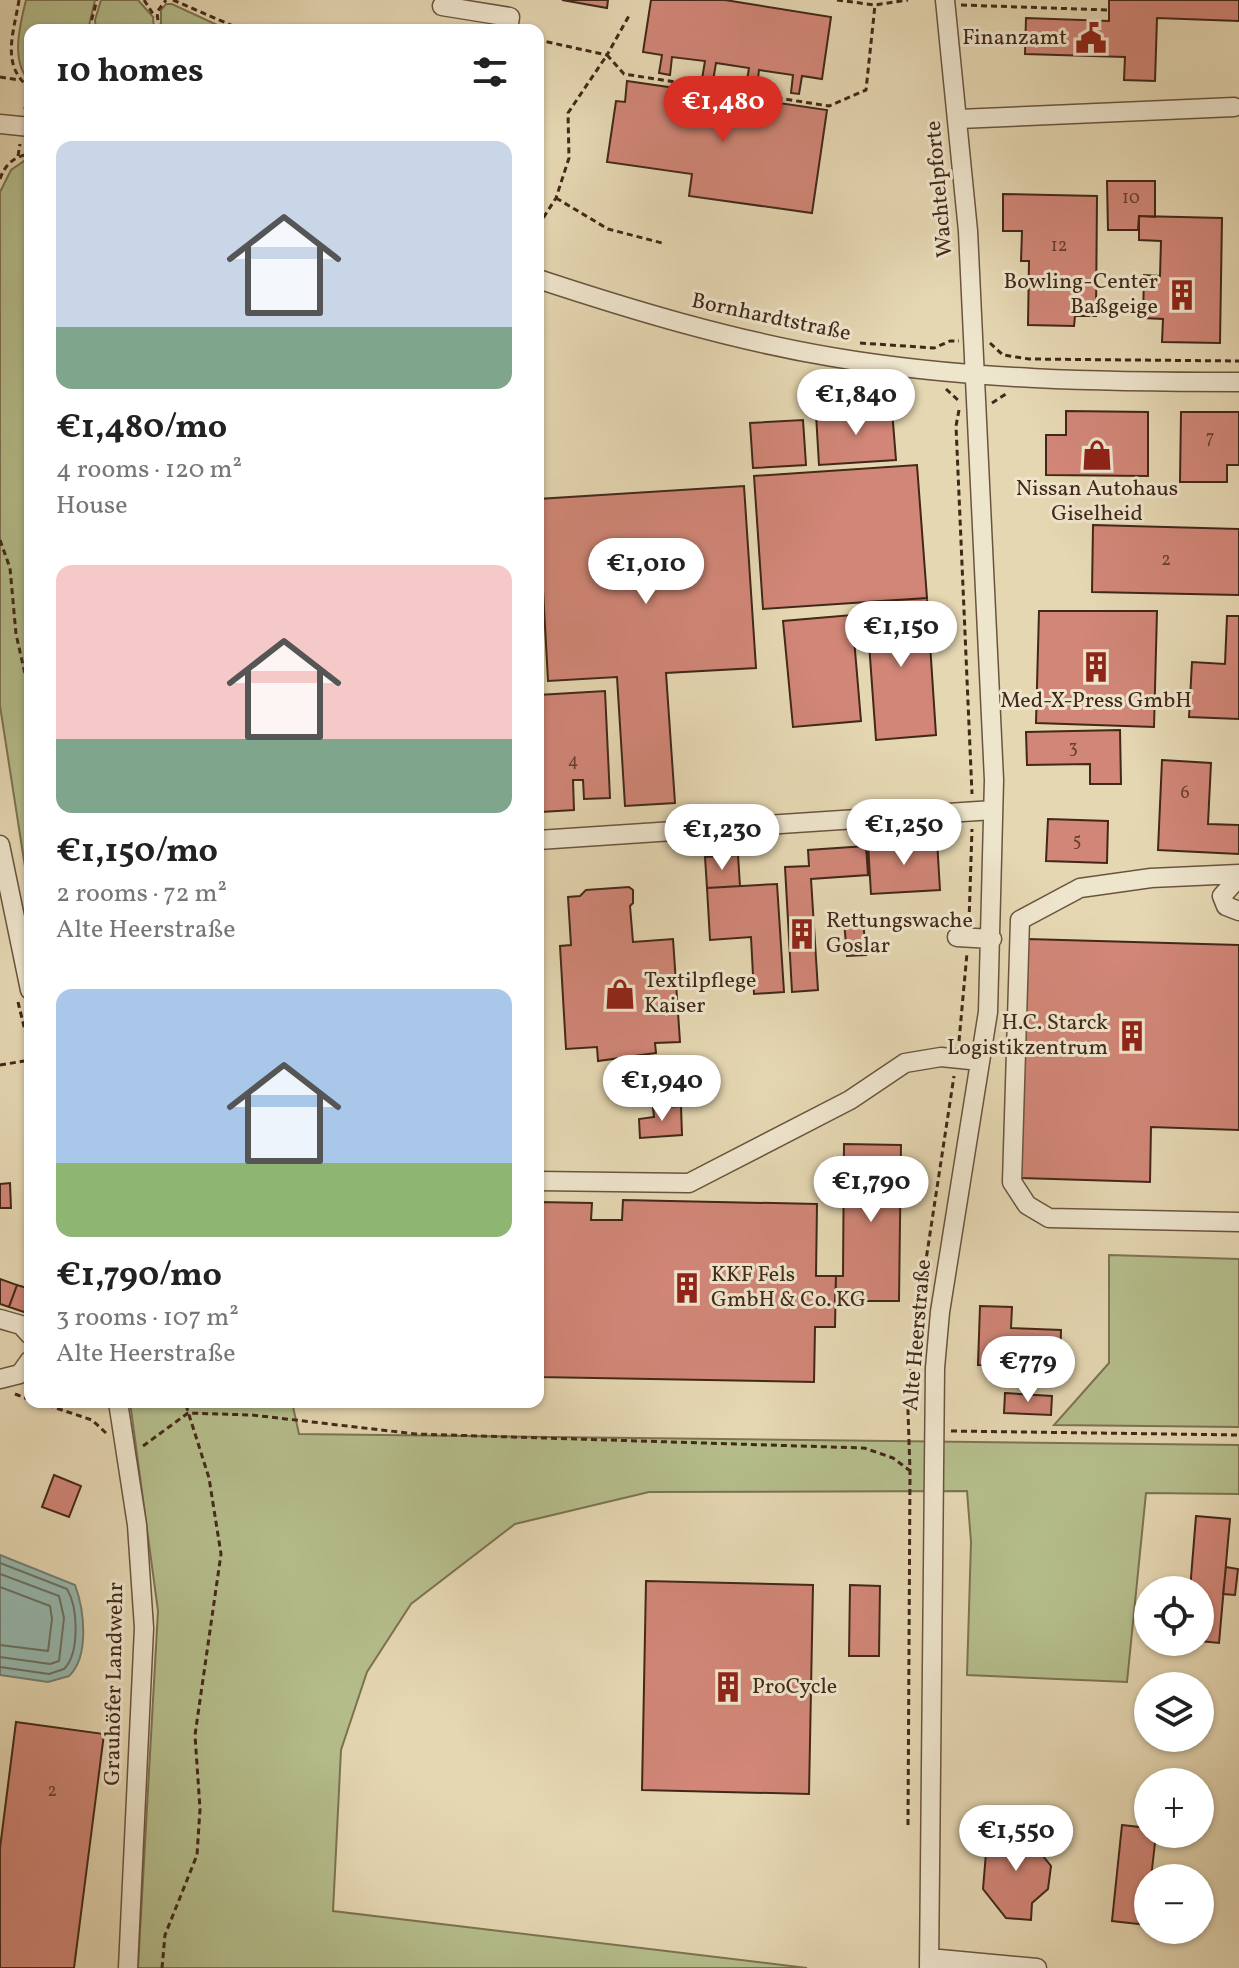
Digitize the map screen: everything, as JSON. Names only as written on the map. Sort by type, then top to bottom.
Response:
[{"type":"street","name":"Wachtelpforte","points":[[945,2],[959,119],[976,375]]},
{"type":"street","points":[[442,6],[510,17],[509,24]]},
{"type":"street","points":[[959,119],[1234,107]]},
{"type":"street","points":[[0,117],[24,119]]},
{"type":"street","points":[[0,124],[24,126]]},
{"type":"street","name":"Bornhardtstraße","points":[[544,281],[651,316],[831,357],[976,375],[1117,382],[1239,382]]},
{"type":"street","name":"Alte Heerstraße","points":[[929,1963],[934,1431],[940,1312],[988,1012],[992,939],[993,810],[976,375]]},
{"type":"street","points":[[544,840],[993,810]]},
{"type":"street","points":[[0,845],[24,961]]},
{"type":"street","points":[[1239,875],[1222,896],[1226,906],[1239,911]]},
{"type":"street","points":[[1239,875],[1151,878],[1080,888],[1020,920],[1012,1182],[1027,1205],[1049,1218],[1239,1222]]},
{"type":"street","points":[[963,937],[992,939]]},
{"type":"street","points":[[544,1181],[689,1183],[850,1100],[905,1063],[941,1057],[980,1061]]},
{"type":"street","points":[[0,1319],[24,1328]]},
{"type":"street","points":[[0,1379],[20,1374],[24,1368]]},
{"type":"street","name":"Grauhöfer Landwehr","points":[[119,1408],[128,1458],[144,1628],[128,1968]]},
{"type":"street","points":[[929,1963],[1037,1968]]},
{"type":"path","points":[[19,0],[10,57],[12,69],[24,84]]},
{"type":"path","points":[[91,24],[97,0]]},
{"type":"path","points":[[144,0],[157,24]]},
{"type":"path","points":[[156,19],[166,0]]},
{"type":"path","points":[[173,0],[228,24]]},
{"type":"path","points":[[837,0],[875,5],[908,0]]},
{"type":"path","points":[[945,2],[1109,10]]},
{"type":"path","points":[[544,41],[607,55],[624,74],[829,106],[866,90],[875,5]]},
{"type":"path","points":[[544,217],[556,198],[569,158],[568,113],[630,14]]},
{"type":"path","points":[[0,77],[19,80]]},
{"type":"path","points":[[0,179],[6,166],[24,155]]},
{"type":"path","points":[[0,165],[6,166]]},
{"type":"path","points":[[556,198],[608,229],[662,243]]},
{"type":"path","points":[[851,342],[934,348],[950,341],[989,342],[1003,355],[1029,359],[1239,361]]},
{"type":"path","points":[[908,1825],[908,1411],[912,1352],[957,1058],[973,811],[956,426],[960,402]]},
{"type":"path","points":[[0,540],[10,568],[16,634],[24,669]]},
{"type":"path","points":[[0,1065],[24,1061]]},
{"type":"path","points":[[56,1408],[92,1420],[108,1434],[106,1424]]},
{"type":"path","points":[[162,1968],[165,1935],[197,1855],[200,1809],[195,1735],[221,1554],[209,1478],[187,1408]]},
{"type":"path","points":[[128,1458],[188,1413],[252,1415],[416,1434],[864,1448],[893,1458],[910,1471]]},
{"type":"path","points":[[934,1431],[1239,1435]]},
{"type":"green space","points":[[26,0],[95,0],[89,24],[24,24],[24,73],[18,54]]},
{"type":"green space","points":[[101,0],[138,0],[153,17],[154,24],[95,24]]},
{"type":"green space","points":[[166,4],[172,4],[215,24],[161,24],[161,10]]},
{"type":"green space","points":[[24,161],[24,860],[0,706],[0,192],[11,170]]},
{"type":"green space","points":[[1109,1255],[1239,1259],[1239,1427],[1054,1425],[1109,1363]]},
{"type":"green space","points":[[131,1408],[293,1408],[299,1434],[1239,1445],[1239,1494],[1146,1493],[1138,1576],[1134,1576],[1127,1682],[967,1675],[971,1542],[967,1491],[649,1492],[515,1524],[411,1604],[367,1672],[341,1750],[333,1911],[807,1968],[138,1968],[158,1611]]},
{"type":"water","points":[[0,1555],[75,1585],[83,1632],[80,1657],[69,1676],[48,1682],[0,1675]]},
{"type":"building","points":[[562,0],[608,0],[607,8]]},
{"type":"building","points":[[651,0],[725,0],[831,17],[822,79],[802,76],[799,94],[791,93],[793,75],[759,70],[757,88],[746,86],[749,68],[716,63],[713,81],[702,79],[705,61],[672,57],[670,75],[659,73],[662,55],[643,52]]},
{"type":"building","name":"Finanzamt","points":[[1109,0],[1239,0],[1239,21],[1157,18],[1155,81],[1124,80],[1125,57],[1025,54],[1026,18],[1109,21]]},
{"type":"building","points":[[627,81],[827,110],[812,213],[689,196],[692,174],[607,162],[616,101],[625,102]]},
{"type":"building","points":[[1107,181],[1155,181],[1155,217],[1139,216],[1138,230],[1108,230]]},
{"type":"building","points":[[1003,194],[1097,196],[1096,316],[1075,316],[1074,326],[1028,325],[1029,261],[1021,261],[1022,231],[1003,231]]},
{"type":"building","name":"Bowling-Center Baßgeige","points":[[1139,216],[1222,218],[1220,343],[1162,342],[1163,319],[1143,318],[1144,275],[1160,276],[1161,241],[1139,240]]},
{"type":"building","points":[[892,410],[896,460],[819,465],[816,414]]},
{"type":"building","name":"Nissan Autohaus Giselheid","points":[[1066,411],[1148,412],[1148,476],[1046,475],[1046,435],[1066,435]]},
{"type":"building","points":[[1181,412],[1239,412],[1239,465],[1227,465],[1227,482],[1180,482]]},
{"type":"building","points":[[803,420],[806,465],[753,468],[750,423]]},
{"type":"building","points":[[917,465],[927,598],[763,609],[754,476]]},
{"type":"building","points":[[744,486],[756,668],[666,673],[675,803],[625,806],[617,677],[548,681],[544,608],[544,499]]},
{"type":"building","points":[[1093,525],[1239,529],[1239,595],[1092,592]]},
{"type":"building","points":[[927,598],[936,735],[876,740],[866,602]]},
{"type":"building","name":"Med-X-Press GmbH","points":[[1039,611],[1157,611],[1154,727],[1036,723]]},
{"type":"building","points":[[852,615],[861,721],[793,727],[783,621]]},
{"type":"building","points":[[1227,616],[1239,616],[1239,719],[1189,717],[1192,662],[1225,664]]},
{"type":"building","points":[[605,691],[610,798],[584,799],[583,780],[573,780],[574,810],[544,812],[544,695]]},
{"type":"building","points":[[1120,730],[1121,784],[1090,784],[1090,764],[1027,765],[1026,732]]},
{"type":"building","points":[[1162,760],[1211,763],[1208,824],[1239,825],[1239,854],[1158,850]]},
{"type":"building","points":[[1048,819],[1108,821],[1107,863],[1046,861]]},
{"type":"building","points":[[937,840],[940,890],[871,894],[868,844]]},
{"type":"building","name":"Rettungswache Goslar","points":[[866,846],[868,875],[811,879],[818,990],[792,992],[785,867],[809,866],[808,850]]},
{"type":"building","points":[[738,855],[740,886],[707,888],[705,857]]},
{"type":"building","points":[[777,884],[784,992],[754,994],[751,937],[710,940],[707,888]]},
{"type":"building","name":"Textilpflege Kaiser","points":[[629,887],[633,890],[630,906],[633,942],[673,939],[680,1042],[655,1043],[656,1053],[598,1061],[597,1047],[566,1049],[560,946],[571,945],[568,897],[580,896],[586,890]]},
{"type":"building","points":[[863,919],[866,955],[847,956],[844,921]]},
{"type":"building","name":"H.C. Starck Logistikzentrum","points":[[1027,939],[1239,945],[1239,1130],[1151,1127],[1150,1182],[1021,1178]]},
{"type":"building","points":[[681,1106],[682,1135],[640,1138],[639,1119],[654,1117],[653,1108]]},
{"type":"building","points":[[844,1144],[901,1145],[899,1301],[835,1301],[836,1276],[843,1276]]},
{"type":"building","points":[[10,1183],[11,1208],[0,1208],[0,1184]]},
{"type":"building","name":"KKF Fels GmbH & Co. KG","points":[[623,1200],[817,1204],[816,1276],[836,1276],[835,1327],[815,1327],[814,1382],[544,1377],[544,1202],[592,1203],[591,1220],[622,1220]]},
{"type":"building","points":[[0,1279],[17,1285],[9,1307],[0,1304]]},
{"type":"building","points":[[17,1285],[24,1287],[24,1312],[9,1307]]},
{"type":"building","points":[[980,1306],[1012,1307],[1011,1328],[1061,1330],[1060,1367],[978,1365]]},
{"type":"building","points":[[1005,1393],[1052,1396],[1051,1415],[1004,1413]]},
{"type":"building","points":[[54,1475],[81,1486],[69,1517],[42,1507]]},
{"type":"building","points":[[1196,1516],[1230,1519],[1219,1643],[1214,1642],[1214,1576],[1191,1576]]},
{"type":"building","points":[[1226,1567],[1238,1569],[1235,1595],[1223,1594]]},
{"type":"building","name":"ProCycle","points":[[646,1581],[813,1585],[809,1794],[642,1790]]},
{"type":"building","points":[[850,1585],[880,1586],[879,1656],[849,1656]]},
{"type":"building","points":[[16,1722],[104,1734],[74,1968],[0,1968],[0,1848]]},
{"type":"building","points":[[1122,1825],[1134,1826],[1134,1848],[1154,1848],[1153,1864],[1134,1864],[1134,1924],[1112,1921]]},
{"type":"building","points":[[1012,1827],[1036,1828],[1035,1846],[1051,1866],[1048,1889],[1032,1903],[1031,1920],[1006,1918],[983,1889],[986,1853]]},
{"type":"place","name":"Finanzamt","points":[[1091,38]]},
{"type":"place","name":"Bowling-Center Baßgeige","points":[[1182,295]]},
{"type":"place","name":"Nissan Autohaus Giselheid","points":[[1097,455]]},
{"type":"place","name":"Med-X-Press GmbH","points":[[1096,667]]},
{"type":"place","name":"Rettungswache Goslar","points":[[802,934]]},
{"type":"place","name":"Textilpflege Kaiser","points":[[620,994]]},
{"type":"place","name":"H.C. Starck Logistikzentrum","points":[[1132,1036]]},
{"type":"place","name":"KKF Fels GmbH & Co. KG","points":[[687,1288]]},
{"type":"place","name":"ProCycle","points":[[728,1687]]}]
